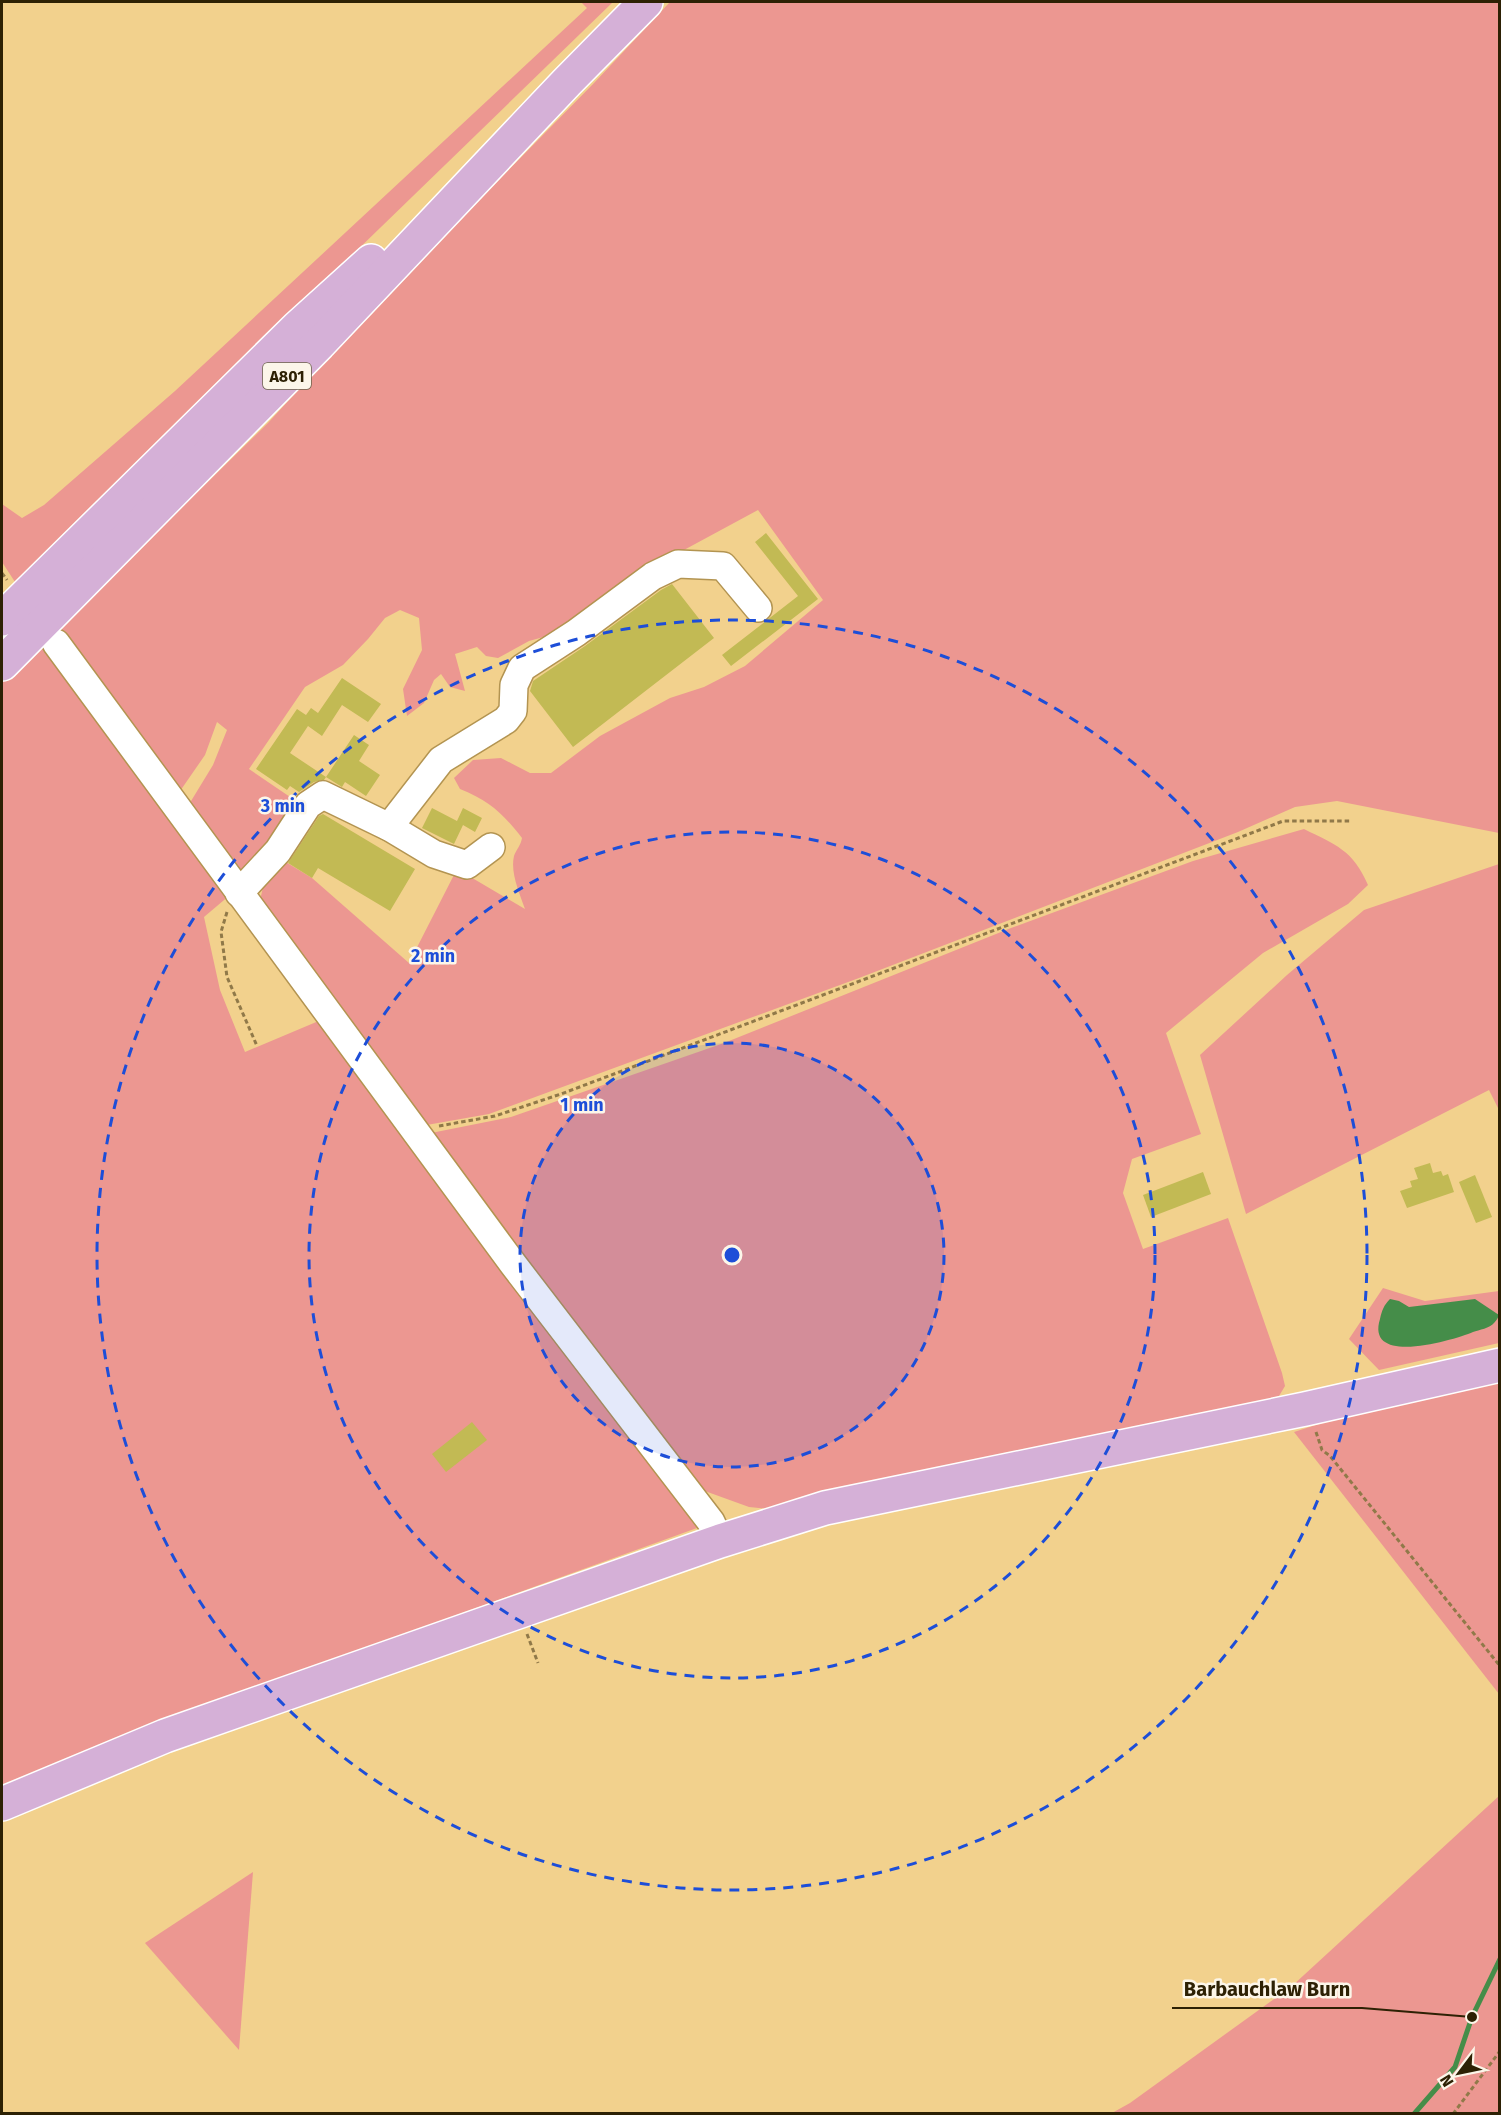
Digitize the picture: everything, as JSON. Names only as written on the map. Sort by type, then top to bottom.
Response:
[{"type":"main road","name":"A801","points":[[2,663],[319,344],[567,82],[646,2]]},
{"type":"main road","name":"A801","points":[[2,619],[298,327],[567,82]]},
{"type":"main road","points":[[2,1804],[165,1736],[720,1541],[825,1508],[1500,1365]]},
{"type":"lane","points":[[389,828],[441,760],[506,720],[513,711],[514,685],[522,668],[576,633],[653,576],[678,564],[723,566],[758,608]]},
{"type":"lane","points":[[56,643],[520,1273],[711,1522],[720,1541]]},
{"type":"lane","points":[[239,893],[278,851],[308,805],[324,795],[434,854],[467,865],[491,847]]},
{"type":"path","points":[[2,573],[7,580]]},
{"type":"path","points":[[417,1134],[432,1127],[495,1116],[572,1090],[1283,821],[1352,821]]},
{"type":"path","points":[[239,893],[228,907],[221,932],[227,977],[257,1046]]},
{"type":"path","points":[[1305,1408],[1322,1450],[1330,1456],[1500,1666]]},
{"type":"path","points":[[523,1611],[526,1630],[538,1663]]},
{"type":"path","points":[[1453,2114],[1500,2051]]},
{"type":"shaded area","points":[[581,2],[613,2],[15,582],[2,562],[2,504],[22,518],[44,505],[175,391],[587,8]]},
{"type":"shaded area","points":[[670,2],[1499,2],[1499,833],[1337,801],[1295,807],[1238,832],[859,978],[489,1114],[421,1126],[258,909],[264,883],[284,861],[312,878],[409,963],[457,869],[525,909],[513,869],[514,856],[522,838],[495,809],[480,798],[460,789],[454,778],[473,760],[501,758],[530,773],[551,773],[600,736],[670,698],[704,687],[745,666],[823,600],[758,510],[671,557],[547,636],[529,641],[498,658],[486,656],[477,647],[455,654],[465,691],[450,687],[441,674],[434,680],[424,703],[407,716],[403,689],[422,650],[419,618],[400,610],[385,618],[343,665],[305,687],[249,769],[296,801],[244,878],[188,806],[213,765],[227,730],[217,722],[205,755],[178,794],[55,631],[268,423],[374,307],[594,83]]},
{"type":"shaded area","points":[[43,639],[230,895],[204,917],[220,990],[245,1052],[321,1020],[697,1528],[238,1694],[2,1788],[2,682]]},
{"type":"shaded area","points":[[1304,829],[1350,856],[1368,885],[1348,904],[1263,953],[1166,1033],[1201,1134],[1132,1159],[1123,1193],[1143,1249],[1228,1218],[1282,1373],[1285,1386],[1279,1396],[1239,1409],[770,1509],[749,1507],[691,1486],[426,1134],[511,1117],[724,1043],[1011,928],[1193,861]]},
{"type":"shaded area","points":[[1499,864],[1499,1110],[1489,1090],[1246,1214],[1200,1055],[1287,975],[1364,910]]},
{"type":"shaded area","points":[[1383,1288],[1425,1301],[1499,1291],[1499,1343],[1379,1370],[1349,1339]]},
{"type":"shaded area","points":[[1390,1299],[1409,1307],[1475,1299],[1499,1315],[1490,1326],[1463,1336],[1431,1344],[1398,1346],[1386,1342],[1379,1334],[1380,1319]]},
{"type":"shaded area","points":[[1499,1380],[1499,1694],[1294,1432],[1347,1415]]},
{"type":"shaded area","points":[[1499,1796],[1499,2113],[1112,2113],[1130,2103],[1292,1986]]},
{"type":"shaded area","points":[[253,1872],[239,2050],[145,1943]]},
{"type":"building","points":[[766,533],[818,599],[731,666],[722,655],[798,596],[755,542]]},
{"type":"building","points":[[672,584],[714,638],[573,747],[530,691],[533,681]]},
{"type":"building","points":[[342,678],[381,704],[368,722],[342,705],[322,736],[308,726],[290,753],[326,777],[324,780],[314,782],[299,792],[290,786],[287,790],[256,769],[297,709],[306,715],[311,708],[318,713]]},
{"type":"building","points":[[354,735],[369,745],[359,761],[380,775],[366,796],[345,782],[342,787],[326,777]]},
{"type":"building","points":[[432,808],[457,821],[463,808],[482,818],[475,832],[463,825],[454,844],[422,828]]},
{"type":"building","points":[[323,814],[415,869],[390,911],[318,868],[312,878],[288,863],[319,816]]},
{"type":"building","points":[[1430,1163],[1433,1173],[1441,1171],[1443,1176],[1448,1174],[1454,1192],[1407,1208],[1400,1191],[1412,1187],[1410,1181],[1418,1179],[1414,1168]]},
{"type":"building","points":[[1203,1172],[1211,1194],[1151,1217],[1143,1195]]},
{"type":"building","points":[[1475,1175],[1492,1217],[1476,1223],[1459,1182]]},
{"type":"building","points":[[472,1422],[487,1440],[446,1472],[432,1454]]},
{"type":"waterway","points":[[1414,2114],[1455,2067],[1472,2017],[1500,1959]]},
{"type":"place","name":"Barbauchlaw Burn","points":[[1472,2017]]}]
